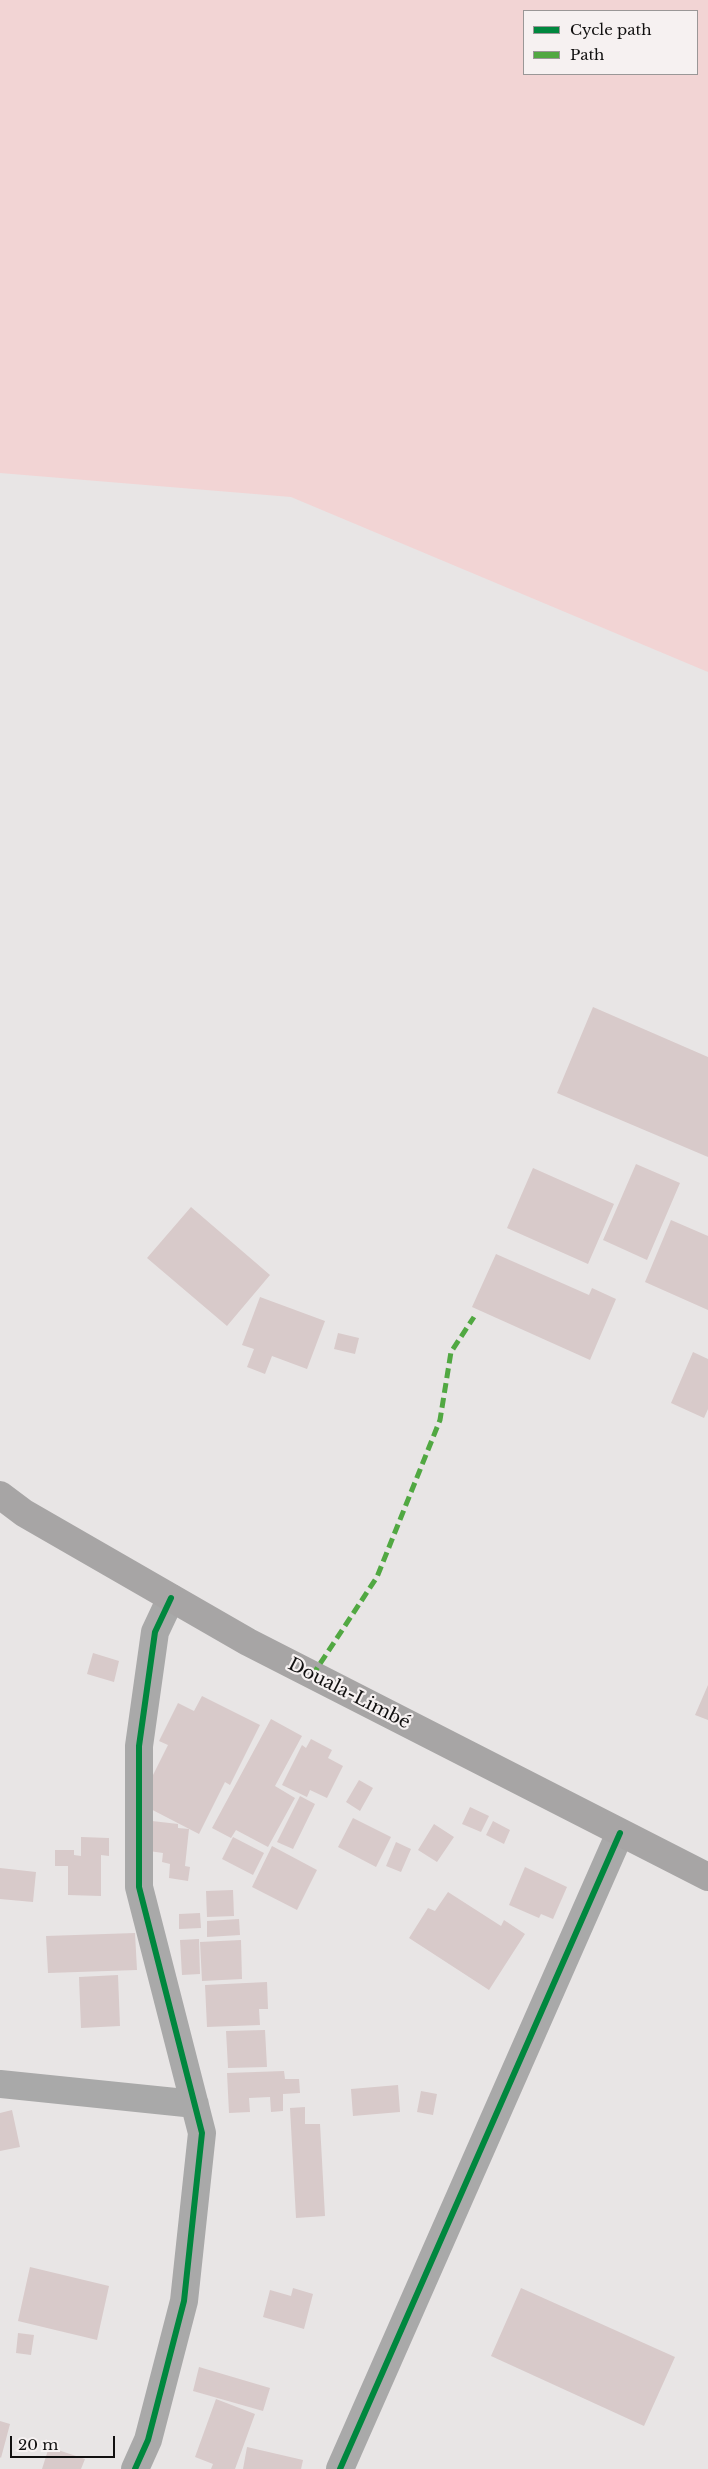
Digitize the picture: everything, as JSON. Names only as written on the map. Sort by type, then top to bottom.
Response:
[{"type":"highway","name":"Douala-Limbé","points":[[0,1495],[24,1513],[248,1642],[708,1877]]},
{"type":"street","points":[[135,2469],[148,2440],[184,2301],[202,2133],[139,1886],[139,1746],[155,1632],[171,1598]]},
{"type":"street","points":[[340,2469],[620,1833]]},
{"type":"street","points":[[0,2084],[195,2104]]},
{"type":"shaded area","points":[[0,0],[708,0],[708,672],[291,497],[0,473]]},
{"type":"building","points":[[593,1007],[708,1057],[708,1157],[557,1093]]},
{"type":"building","points":[[636,1164],[680,1183],[647,1260],[603,1240]]},
{"type":"building","points":[[533,1168],[614,1204],[588,1264],[507,1228]]},
{"type":"building","points":[[191,1207],[270,1275],[227,1326],[147,1258]]},
{"type":"building","points":[[671,1220],[708,1236],[708,1310],[645,1282]]},
{"type":"building","points":[[496,1254],[589,1295],[592,1288],[616,1299],[590,1360],[472,1307]]},
{"type":"building","points":[[260,1297],[325,1321],[307,1369],[272,1356],[265,1374],[247,1367],[254,1349],[242,1345]]},
{"type":"building","points":[[338,1333],[359,1338],[355,1354],[334,1349]]},
{"type":"building","points":[[693,1352],[708,1359],[708,1409],[704,1418],[671,1403]]},
{"type":"building","points":[[93,1653],[119,1661],[114,1682],[87,1674]]},
{"type":"building","points":[[708,1685],[708,1720],[695,1715]]},
{"type":"building","points":[[202,1696],[260,1725],[230,1785],[225,1782],[199,1834],[139,1803],[168,1745],[159,1741],[178,1703],[194,1711]]},
{"type":"building","points":[[271,1719],[302,1736],[275,1786],[295,1798],[268,1847],[236,1830],[231,1838],[212,1828]]},
{"type":"building","points":[[311,1739],[332,1750],[328,1758],[343,1766],[327,1798],[310,1790],[307,1797],[282,1785],[302,1745],[306,1748]]},
{"type":"building","points":[[359,1780],[373,1788],[360,1811],[346,1802]]},
{"type":"building","points":[[300,1796],[315,1804],[293,1849],[277,1842]]},
{"type":"building","points":[[470,1807],[489,1816],[481,1832],[462,1824]]},
{"type":"building","points":[[353,1818],[391,1837],[376,1867],[338,1847]]},
{"type":"building","points":[[152,1821],[178,1824],[178,1828],[189,1829],[185,1866],[190,1867],[188,1881],[169,1878],[170,1864],[162,1862],[163,1853],[149,1851]]},
{"type":"building","points":[[493,1821],[510,1830],[504,1844],[486,1835]]},
{"type":"building","points":[[434,1824],[454,1837],[437,1862],[418,1850]]},
{"type":"building","points":[[81,1837],[109,1838],[109,1856],[101,1855],[101,1896],[68,1895],[68,1866],[55,1866],[55,1850],[74,1850],[74,1855],[81,1856]]},
{"type":"building","points":[[233,1837],[264,1853],[253,1875],[222,1859]]},
{"type":"building","points":[[396,1842],[411,1849],[401,1872],[386,1866]]},
{"type":"building","points":[[272,1846],[317,1870],[297,1910],[252,1887]]},
{"type":"building","points":[[525,1867],[567,1887],[553,1919],[541,1914],[539,1918],[509,1905]]},
{"type":"building","points":[[0,1868],[36,1872],[33,1902],[0,1899]]},
{"type":"building","points":[[233,1890],[234,1916],[207,1917],[206,1891]]},
{"type":"building","points":[[448,1892],[501,1926],[504,1920],[525,1934],[489,1990],[409,1938],[428,1908],[435,1911]]},
{"type":"building","points":[[200,1913],[201,1928],[179,1929],[179,1914]]},
{"type":"building","points":[[239,1919],[240,1935],[207,1937],[207,1921]]},
{"type":"building","points":[[135,1933],[137,1970],[48,1973],[46,1936]]},
{"type":"building","points":[[199,1939],[200,1974],[182,1975],[180,1940]]},
{"type":"building","points":[[241,1940],[242,1979],[202,1981],[200,1942]]},
{"type":"building","points":[[118,1975],[120,2026],[81,2028],[79,1977]]},
{"type":"building","points":[[267,1982],[268,2009],[259,2009],[260,2025],[207,2027],[205,1985]]},
{"type":"building","points":[[265,2030],[267,2067],[228,2068],[226,2031]]},
{"type":"building","points":[[284,2071],[285,2079],[299,2079],[300,2093],[283,2094],[283,2111],[271,2112],[270,2097],[249,2098],[250,2112],[229,2113],[227,2073]]},
{"type":"building","points":[[398,2085],[400,2112],[353,2116],[351,2089]]},
{"type":"building","points":[[421,2091],[437,2094],[433,2115],[417,2112]]},
{"type":"building","points":[[305,2107],[305,2124],[320,2124],[325,2216],[296,2218],[290,2108]]},
{"type":"building","points":[[12,2110],[20,2147],[0,2151],[0,2113]]},
{"type":"building","points":[[30,2267],[109,2286],[97,2340],[18,2321]]},
{"type":"building","points":[[293,2288],[313,2294],[304,2329],[263,2317],[270,2290],[291,2296]]},
{"type":"building","points":[[521,2288],[675,2357],[644,2426],[491,2356]]},
{"type":"building","points":[[18,2333],[34,2335],[31,2355],[16,2353]]},
{"type":"building","points":[[199,2367],[270,2388],[263,2411],[193,2391]]},
{"type":"building","points":[[216,2399],[255,2414],[235,2469],[211,2469],[213,2464],[195,2457]]},
{"type":"building","points":[[0,2421],[10,2424],[1,2458],[0,2457]]},
{"type":"building","points":[[49,2447],[85,2459],[81,2469],[42,2469]]},
{"type":"building","points":[[247,2447],[303,2460],[301,2469],[243,2469]]},
{"type":"marked path","points":[[312,1676],[377,1577],[440,1420],[451,1352],[474,1317]]},
{"type":"cycle path","points":[[135,2469],[148,2440],[184,2301],[202,2133],[139,1887],[139,1746],[155,1632],[171,1598]]},
{"type":"cycle path","points":[[340,2469],[620,1833]]}]
